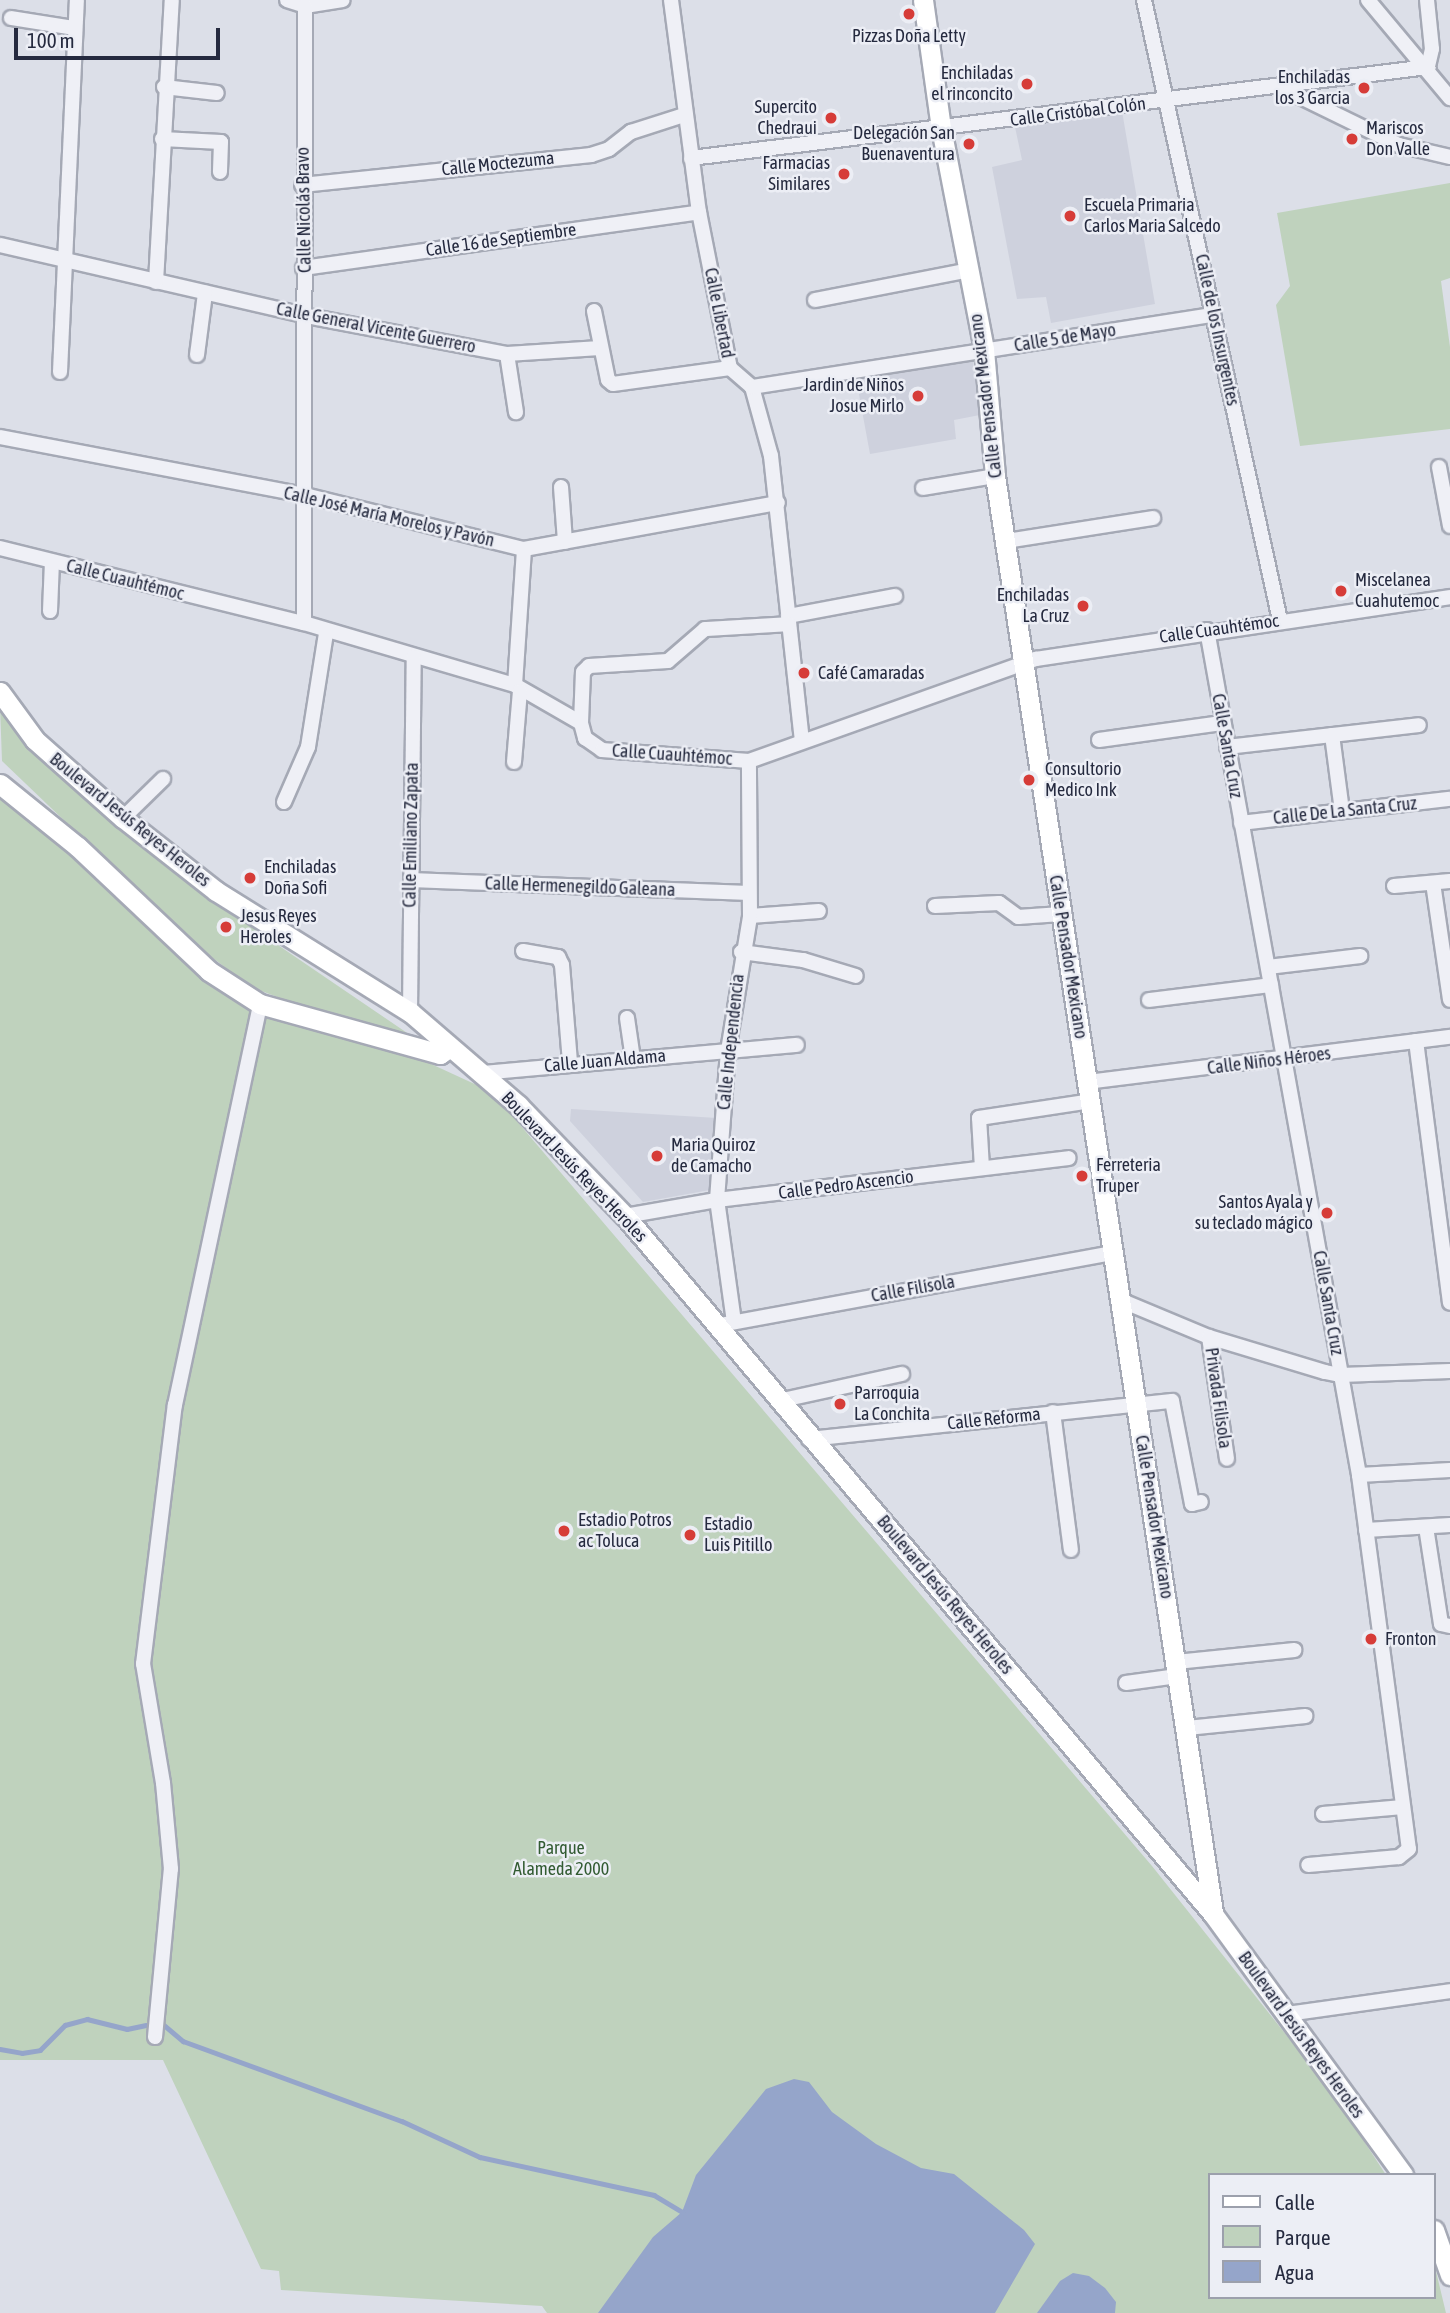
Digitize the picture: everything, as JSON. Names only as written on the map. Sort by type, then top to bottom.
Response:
[{"type":"main road","name":"Calle Pensador Mexicano","points":[[923,0],[941,128],[984,350],[995,475],[1112,1253],[1187,1728],[1213,1914]]},
{"type":"main road","name":"Boulevard Jesús Reyes Heroles","points":[[0,692],[35,740],[123,818],[216,891],[410,1012],[482,1073],[625,1216],[809,1439],[911,1553],[1213,1914],[1402,2173]]},
{"type":"main road","points":[[0,784],[78,846],[209,971],[260,1004],[440,1054],[450,1047]]},
{"type":"main road","points":[[1444,2247],[1450,2274]]},
{"type":"street","points":[[60,372],[77,0]]},
{"type":"street","points":[[156,282],[163,87],[172,0]]},
{"type":"street","points":[[287,0],[305,6],[343,0]]},
{"type":"street","name":"Calle Libertad","points":[[671,0],[684,115],[699,212],[730,368],[752,387]]},
{"type":"street","name":"Calle de los Insurgentes","points":[[1144,0],[1169,102],[1280,620]]},
{"type":"street","points":[[1368,0],[1428,67],[1450,98]]},
{"type":"street","points":[[1427,0],[1432,49],[1428,67]]},
{"type":"street","name":"Calle Nicolás Bravo","points":[[304,623],[307,316],[303,268],[302,185],[305,6]]},
{"type":"street","points":[[11,18],[74,28]]},
{"type":"street","name":"Calle Cristóbal Colón","points":[[691,158],[1169,102],[1428,67]]},
{"type":"street","points":[[1278,86],[1399,145],[1450,157]]},
{"type":"street","points":[[163,87],[217,93]]},
{"type":"street","name":"Calle Moctezuma","points":[[302,185],[591,155],[609,149],[631,132],[684,115]]},
{"type":"street","points":[[162,139],[221,142],[220,172]]},
{"type":"street","name":"Calle 16 de Septiembre","points":[[303,268],[699,212]]},
{"type":"street","name":"Calle General Vicente Guerrero","points":[[0,245],[307,316],[507,354],[600,348]]},
{"type":"street","points":[[815,300],[970,270]]},
{"type":"street","points":[[197,355],[205,293]]},
{"type":"street","points":[[594,311],[600,348],[613,384],[730,368]]},
{"type":"street","name":"Calle 5 de Mayo","points":[[752,387],[1213,315]]},
{"type":"street","points":[[507,354],[516,412]]},
{"type":"street","points":[[752,387],[778,503],[802,740]]},
{"type":"street","name":"Calle José María Morelos y Pavón","points":[[0,437],[304,495],[524,549],[778,503]]},
{"type":"street","points":[[1438,467],[1450,526]]},
{"type":"street","points":[[923,488],[995,475]]},
{"type":"street","points":[[561,487],[565,542]]},
{"type":"street","points":[[1006,541],[1153,518]]},
{"type":"street","name":"Calle Cuauhtémoc","points":[[0,548],[304,623],[326,633],[518,688],[581,723],[586,738],[602,750],[749,761],[802,740],[1023,664],[1207,630],[1450,597]]},
{"type":"street","points":[[514,762],[524,549]]},
{"type":"street","points":[[50,611],[52,562]]},
{"type":"street","points":[[581,723],[583,672],[589,666],[668,661],[705,629],[788,620],[895,596]]},
{"type":"street","name":"Calle Santa Cruz","points":[[1207,630],[1359,1475],[1404,1807],[1407,1855],[1308,1865]]},
{"type":"street","points":[[284,802],[308,747],[326,633]]},
{"type":"street","name":"Calle Emiliano Zapata","points":[[410,1012],[414,657]]},
{"type":"street","points":[[1099,740],[1222,723]]},
{"type":"street","points":[[1227,747],[1419,725]]},
{"type":"street","points":[[1332,735],[1342,811]]},
{"type":"street","name":"Calle Independencia","points":[[734,1322],[717,1200],[728,1051],[741,952],[750,916],[749,761]]},
{"type":"street","points":[[123,818],[163,779]]},
{"type":"street","name":"Calle De La Santa Cruz","points":[[1241,823],[1450,799]]},
{"type":"street","name":"Calle Hermenegildo Galeana","points":[[411,880],[749,893]]},
{"type":"street","points":[[1394,887],[1450,881]]},
{"type":"street","points":[[1433,883],[1447,949],[1450,1000]]},
{"type":"street","points":[[935,906],[999,903],[1018,917],[1061,914]]},
{"type":"street","points":[[750,916],[819,911]]},
{"type":"street","points":[[523,951],[558,957],[562,965],[570,1063]]},
{"type":"street","points":[[741,952],[803,960],[856,976]]},
{"type":"street","points":[[1268,967],[1360,956]]},
{"type":"street","points":[[1149,1000],[1271,985]]},
{"type":"street","points":[[155,2037],[171,1869],[143,1664],[175,1405],[260,1004]]},
{"type":"street","points":[[627,1018],[633,1059]]},
{"type":"street","name":"Calle Niños Héroes","points":[[982,1168],[979,1118],[1089,1091],[1450,1037]]},
{"type":"street","points":[[1416,1041],[1444,1200],[1450,1303]]},
{"type":"street","name":"Calle Juan Aldama","points":[[482,1073],[570,1063],[797,1045]]},
{"type":"street","name":"Calle Pedro Ascencio","points":[[625,1216],[717,1200],[1068,1158]]},
{"type":"street","name":"Calle Filísola","points":[[714,1325],[1112,1253]]},
{"type":"street","points":[[1120,1300],[1209,1337],[1341,1375],[1450,1371]]},
{"type":"street","name":"Privada Filisola","points":[[1209,1337],[1227,1460]]},
{"type":"street","points":[[778,1401],[902,1374]]},
{"type":"street","name":"Calle Reforma","points":[[809,1439],[1172,1401],[1197,1503]]},
{"type":"street","points":[[1052,1412],[1071,1550]]},
{"type":"street","points":[[1359,1475],[1450,1470]]},
{"type":"street","points":[[1366,1530],[1450,1525]]},
{"type":"street","points":[[1426,1527],[1447,1626]]},
{"type":"street","points":[[1126,1683],[1177,1669],[1294,1650]]},
{"type":"street","points":[[1187,1728],[1305,1716]]},
{"type":"street","points":[[1323,1814],[1404,1807]]},
{"type":"street","points":[[1287,2014],[1450,1992]]},
{"type":"shaded area","name":"Escuela Primaria Carlos Maria Salcedo","points":[[1122,111],[1155,304],[1051,323],[1046,297],[1017,299],[992,167],[1022,160],[1015,127]]},
{"type":"shaded area","name":"Jardin de Niños Josue Mirlo","points":[[965,358],[973,362],[980,415],[954,420],[956,439],[870,454],[856,378]]},
{"type":"shaded area","name":"Maria Quiroz de Camacho","points":[[571,1109],[717,1118],[710,1190],[643,1202],[570,1121]]},
{"type":"green space","points":[[1450,183],[1450,278],[1441,281],[1450,347],[1450,429],[1300,446],[1276,305],[1290,286],[1277,213]]},
{"type":"green space","points":[[0,706],[28,750],[269,939],[416,1039],[328,1016],[251,987],[189,940],[2,761]]},
{"type":"green space","name":"Parque Alameda 2000","points":[[0,788],[102,871],[196,970],[273,1019],[429,1063],[492,1092],[1152,1866],[1334,2095],[1385,2173],[1208,2173],[1208,2299],[1436,2299],[1436,2271],[1446,2313],[547,2313],[542,2306],[281,2290],[279,2271],[261,2269],[163,2060],[0,2060]]},
{"type":"water","points":[[794,2079],[809,2082],[832,2112],[876,2144],[921,2168],[954,2174],[1024,2230],[1035,2244],[995,2313],[598,2313],[653,2237],[682,2212],[696,2175],[766,2089]]},
{"type":"water","points":[[1073,2273],[1089,2276],[1105,2288],[1116,2302],[1115,2313],[1037,2313],[1060,2281]]},
{"type":"waterway","points":[[0,2049],[22,2053],[40,2050],[65,2025],[87,2019],[127,2029],[146,2025]]},
{"type":"waterway","points":[[164,2025],[183,2041],[402,2121],[480,2157],[654,2195],[682,2212]]},
{"type":"place","name":"Pizzas Doña Letty","points":[[909,14]]},
{"type":"place","name":"Enchiladas el rinconcito","points":[[1027,84]]},
{"type":"place","name":"Enchiladas los 3 Garcia","points":[[1364,88]]},
{"type":"place","name":"Supercito Chedraui","points":[[831,118]]},
{"type":"place","name":"Mariscos Don Valle","points":[[1352,139]]},
{"type":"place","name":"Delegación San Buenaventura","points":[[969,144]]},
{"type":"place","name":"Farmacias Similares","points":[[844,174]]},
{"type":"place","name":"Escuela Primaria Carlos Maria Salcedo","points":[[1070,216]]},
{"type":"place","name":"Jardin de Niños Josue Mirlo","points":[[918,396]]},
{"type":"place","name":"Miscelanea Cuahutemoc","points":[[1341,591]]},
{"type":"place","name":"Enchiladas La Cruz","points":[[1083,606]]},
{"type":"place","name":"Café Camaradas","points":[[804,673]]},
{"type":"place","name":"Consultorio Medico Ink","points":[[1029,780]]},
{"type":"place","name":"Enchiladas Doña Sofi","points":[[250,878]]},
{"type":"place","name":"Jesus Reyes Heroles","points":[[226,927]]},
{"type":"place","name":"Maria Quiroz de Camacho","points":[[657,1156]]},
{"type":"place","name":"Ferreteria Truper","points":[[1082,1176]]},
{"type":"place","name":"Santos Ayala y su teclado mágico","points":[[1327,1213]]},
{"type":"place","name":"Parroquia La Conchita","points":[[840,1404]]},
{"type":"place","name":"Estadio Potros ac Toluca","points":[[564,1531]]},
{"type":"place","name":"Estadio Luis Pitillo","points":[[690,1535]]},
{"type":"place","name":"Fronton","points":[[1371,1639]]}]
